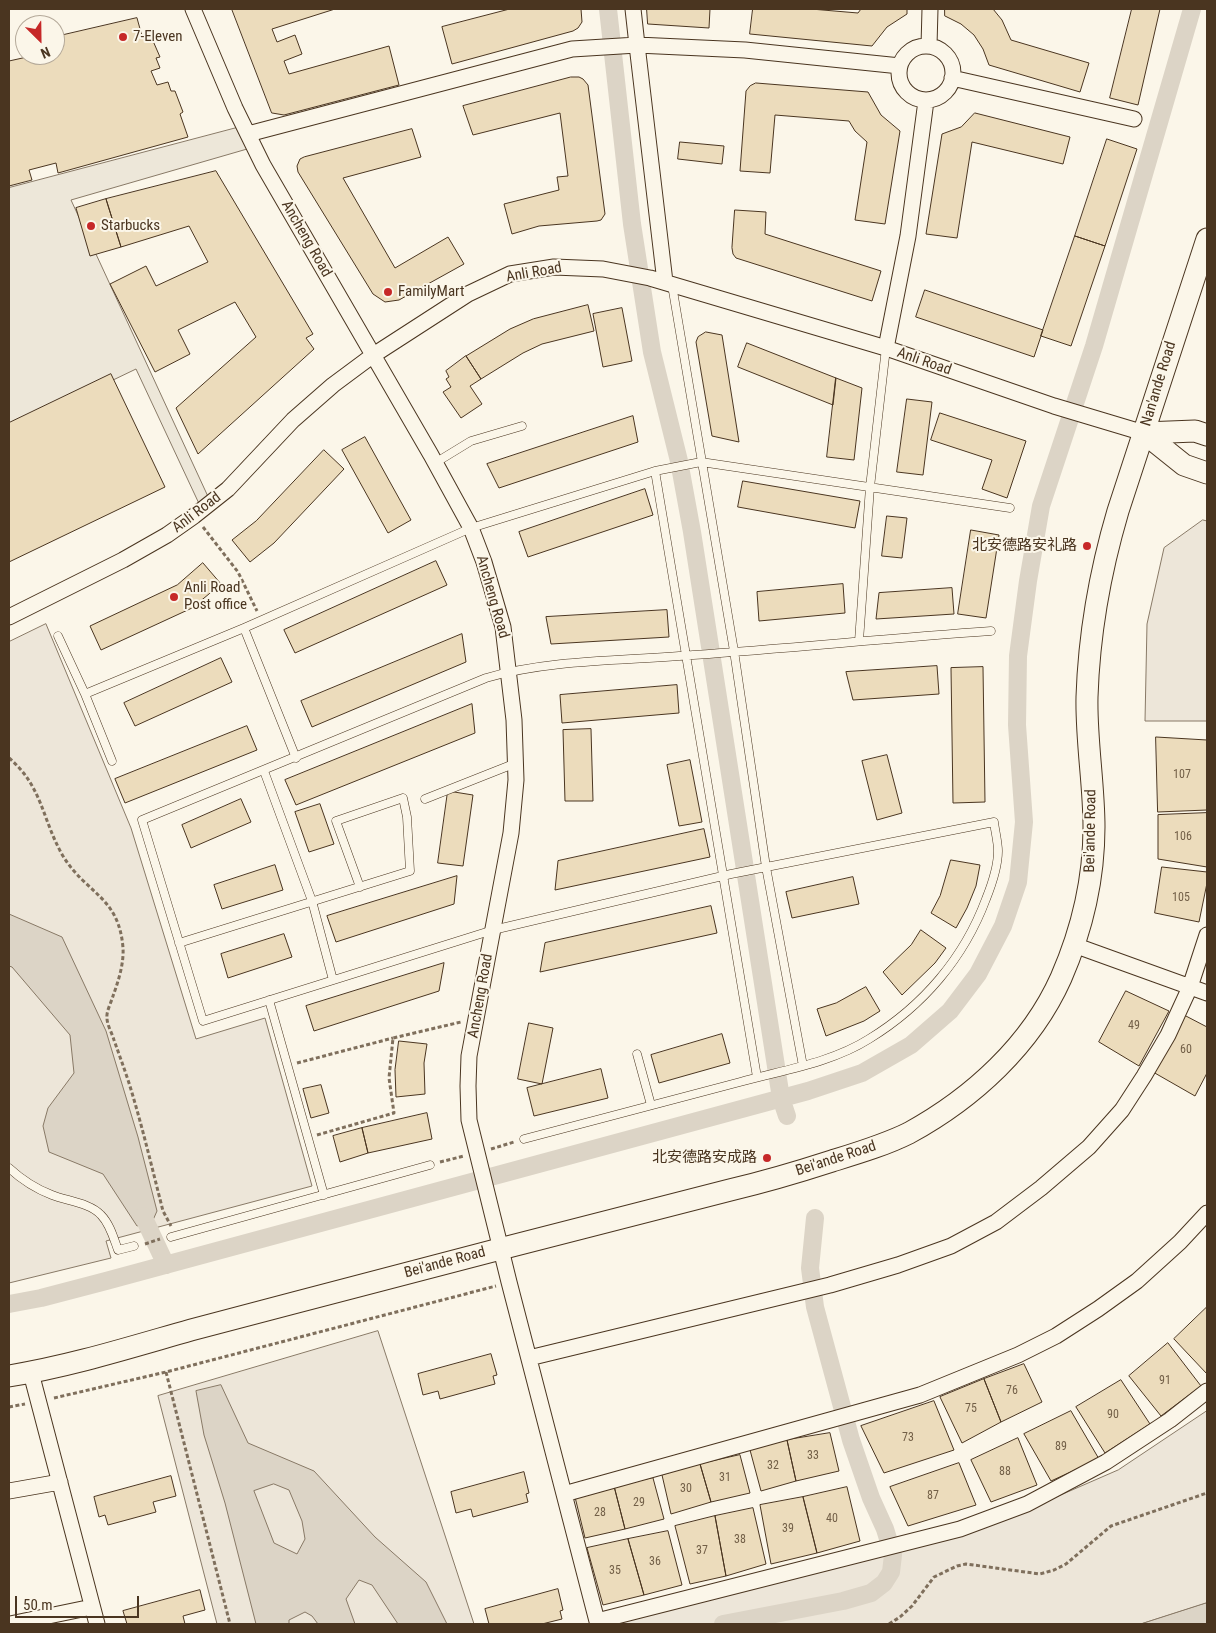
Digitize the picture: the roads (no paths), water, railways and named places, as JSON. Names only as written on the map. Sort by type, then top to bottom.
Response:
[{"type":"street","name":"Ancheng Road","points":[[193,9],[263,165],[435,462],[470,528],[484,562],[503,627],[510,671],[516,780],[510,833],[470,1056],[468,1086],[469,1120],[596,1622],[960,1529],[1027,1504],[1106,1462],[1170,1420],[1207,1391]]},
{"type":"street","points":[[633,9],[630,45],[662,282]]},
{"type":"street","points":[[929,46],[930,9]]},
{"type":"street","points":[[248,134],[572,49],[630,45],[745,50],[900,66]]},
{"type":"street","points":[[929,46],[944,52],[953,67],[952,83],[942,96],[926,100],[914,98],[904,90],[900,78],[900,66],[906,55],[917,48],[929,46]]},
{"type":"street","points":[[952,78],[1134,119]]},
{"type":"street","points":[[886,348],[908,236],[926,100]]},
{"type":"street","name":"Nan'ande Road","points":[[1144,433],[1207,227]]},
{"type":"street","name":"Nan'ande Road","points":[[1144,433],[1207,239]]},
{"type":"street","name":"Anli Road","points":[[9,617],[123,560],[167,535],[228,489],[293,420],[333,385],[372,356],[468,294],[510,274],[554,266],[603,269],[662,282],[886,348],[1054,406],[1144,433],[1195,431],[1207,435]]},
{"type":"street","name":"Anli Road","points":[[1144,433],[1184,465],[1207,472]]},
{"type":"street","name":"Bei'ande Road","points":[[9,1376],[31,1372],[500,1248],[776,1179],[860,1152],[905,1135],[941,1114],[970,1092],[1006,1059],[1042,1012],[1060,981],[1086,907],[1092,866],[1094,826],[1087,699],[1091,635],[1106,551],[1144,433]]},
{"type":"street","points":[[529,1358],[830,1285],[898,1265],[951,1246],[996,1222],[1041,1188],[1089,1147],[1122,1110],[1154,1060],[1190,987],[1207,936]]},
{"type":"street","points":[[1074,945],[1207,993]]},
{"type":"street","points":[[564,1494],[920,1395],[1018,1355],[1056,1336],[1137,1281],[1180,1242],[1207,1213]]},
{"type":"street","points":[[31,1372],[97,1624]]},
{"type":"street","points":[[9,1490],[60,1482]]},
{"type":"street","points":[[10,1624],[92,1606]]},
{"type":"lane","points":[[662,282],[701,462],[734,651],[762,868],[803,1066]]},
{"type":"lane","points":[[859,641],[870,487],[886,348]]},
{"type":"lane","points":[[435,462],[471,441],[522,426]]},
{"type":"lane","points":[[85,694],[244,628],[470,528],[667,468],[701,462],[1010,508]]},
{"type":"lane","points":[[655,471],[689,656],[756,1077]]},
{"type":"lane","points":[[244,628],[296,758]]},
{"type":"lane","points":[[524,1139],[803,1066],[868,1040],[902,1015],[927,993],[964,946],[981,913],[993,881],[998,852],[994,822],[731,874],[493,930],[203,1021],[142,820],[486,678],[510,671],[552,665],[689,656],[991,631]]},
{"type":"lane","points":[[58,636],[85,694],[112,761]]},
{"type":"lane","points":[[425,798],[516,763]]},
{"type":"lane","points":[[264,771],[312,902],[333,980]]},
{"type":"lane","points":[[179,943],[312,902],[360,887],[410,871],[407,817],[403,798],[336,821],[360,887]]},
{"type":"lane","points":[[269,1000],[324,1195]]},
{"type":"lane","points":[[637,1054],[651,1105]]},
{"type":"lane","points":[[171,1237],[430,1165]]},
{"type":"lane","points":[[9,1168],[34,1186],[50,1194],[92,1208],[102,1215],[118,1250],[134,1246]]},
{"type":"waterway","points":[[608,9],[632,224],[652,352],[679,461],[692,532],[781,1098],[787,1116]]},
{"type":"waterway","points":[[9,1304],[41,1298],[106,1281],[808,1091],[862,1073],[911,1045],[950,1011],[978,974],[1003,926],[1018,882],[1024,822],[1017,725],[1018,656],[1041,506],[1094,346],[1192,9]]},
{"type":"waterway","points":[[143,1216],[166,1265]]},
{"type":"waterway","points":[[723,1624],[843,1601],[871,1593],[884,1583],[891,1572],[893,1555],[851,1440],[815,1307],[810,1268],[815,1218]]},
{"type":"place","name":"7-Eleven","points":[[123,37]]},
{"type":"place","name":"Starbucks","points":[[91,226]]},
{"type":"place","name":"FamilyMart","points":[[388,292]]},
{"type":"place","name":"北安德路安礼路","points":[[1087,546]]},
{"type":"place","name":"Anli Road Post office","points":[[174,597]]},
{"type":"place","name":"北安德路安成路","points":[[767,1158]]}]
